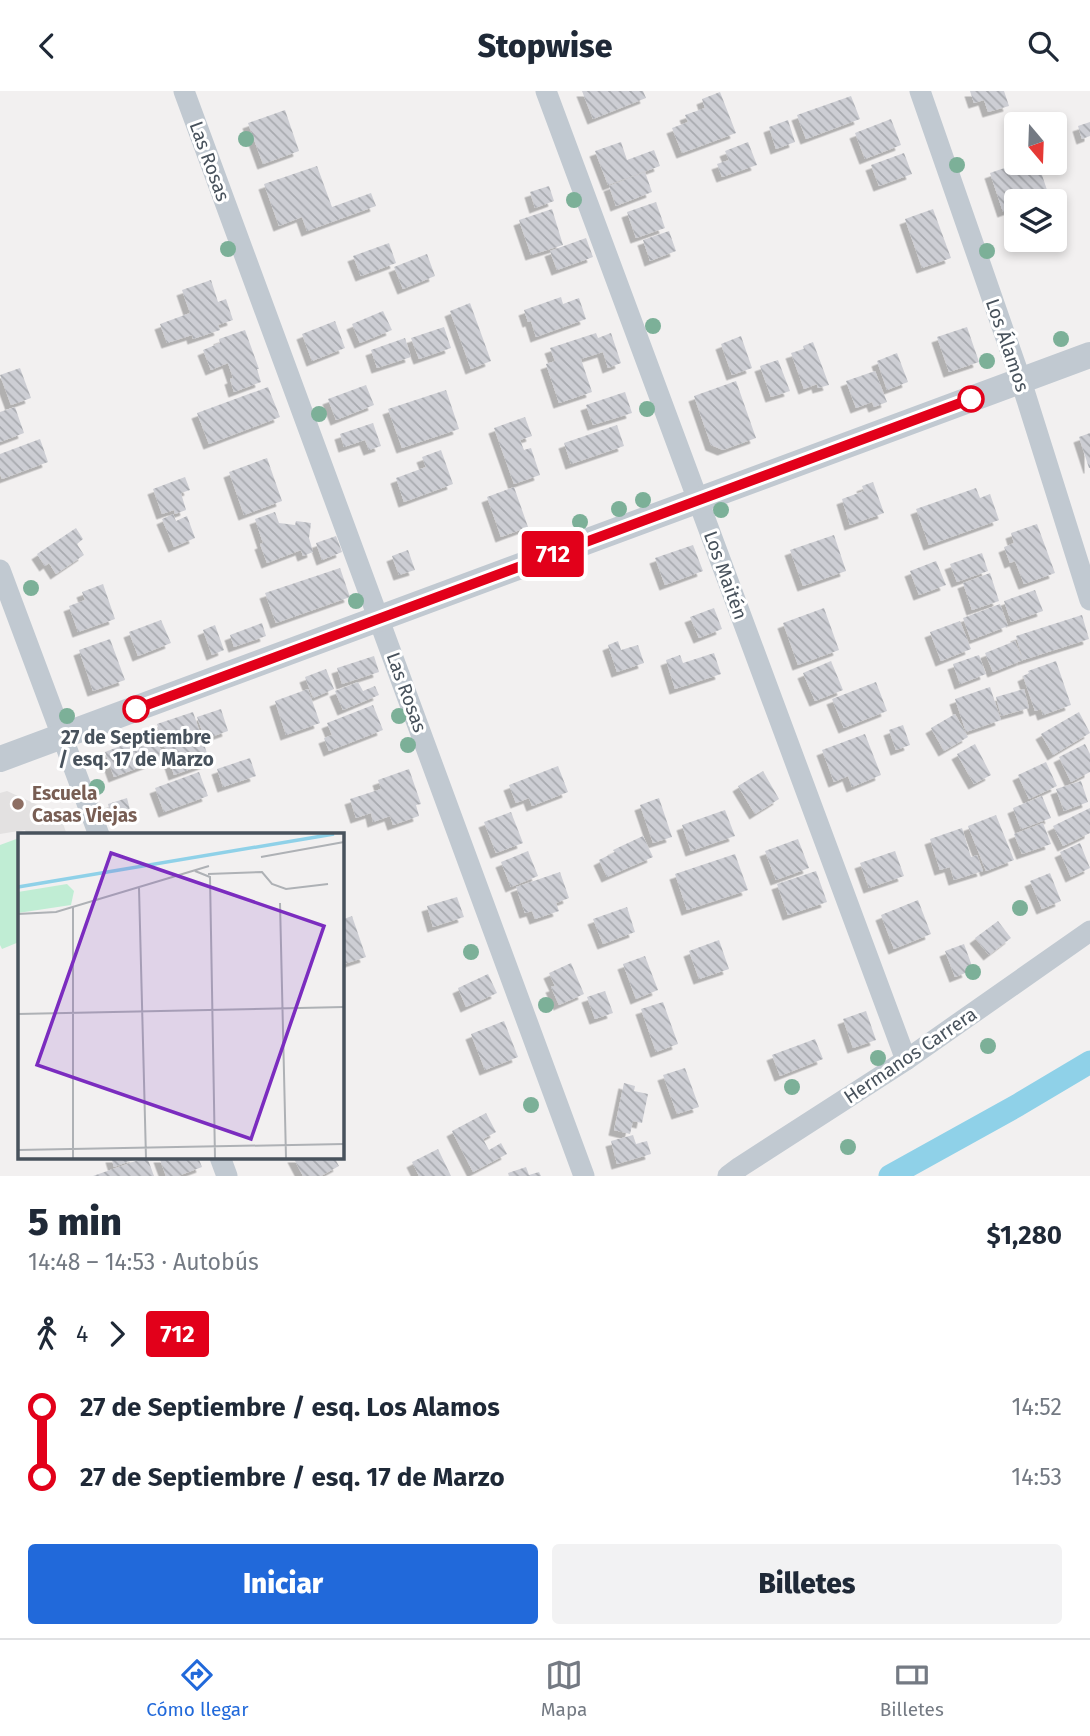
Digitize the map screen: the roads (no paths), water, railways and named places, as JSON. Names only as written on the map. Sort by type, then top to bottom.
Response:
[{"type":"street","name":"Las Rosas","points":[[184,91],[584,1176]]},
{"type":"street","name":"Los Maitén","points":[[546,91],[906,1060]]},
{"type":"street","name":"Los Álamos","points":[[920,91],[1021,381],[1090,600]]},
{"type":"street","points":[[0,759],[1090,355]]},
{"type":"street","points":[[0,570],[98,833]]},
{"type":"street","name":"Hermanos Carrera","points":[[728,1176],[906,1060],[1090,931]]},
{"type":"street","points":[[221,1159],[227,1176]]},
{"type":"waterway","points":[[890,1176],[1090,1062]]},
{"type":"place","name":"27 de Septiembre / esq. 17 de Marzo","points":[[136,709]]},
{"type":"place","name":"Escuela Casas Viejas","points":[[18,804]]}]
